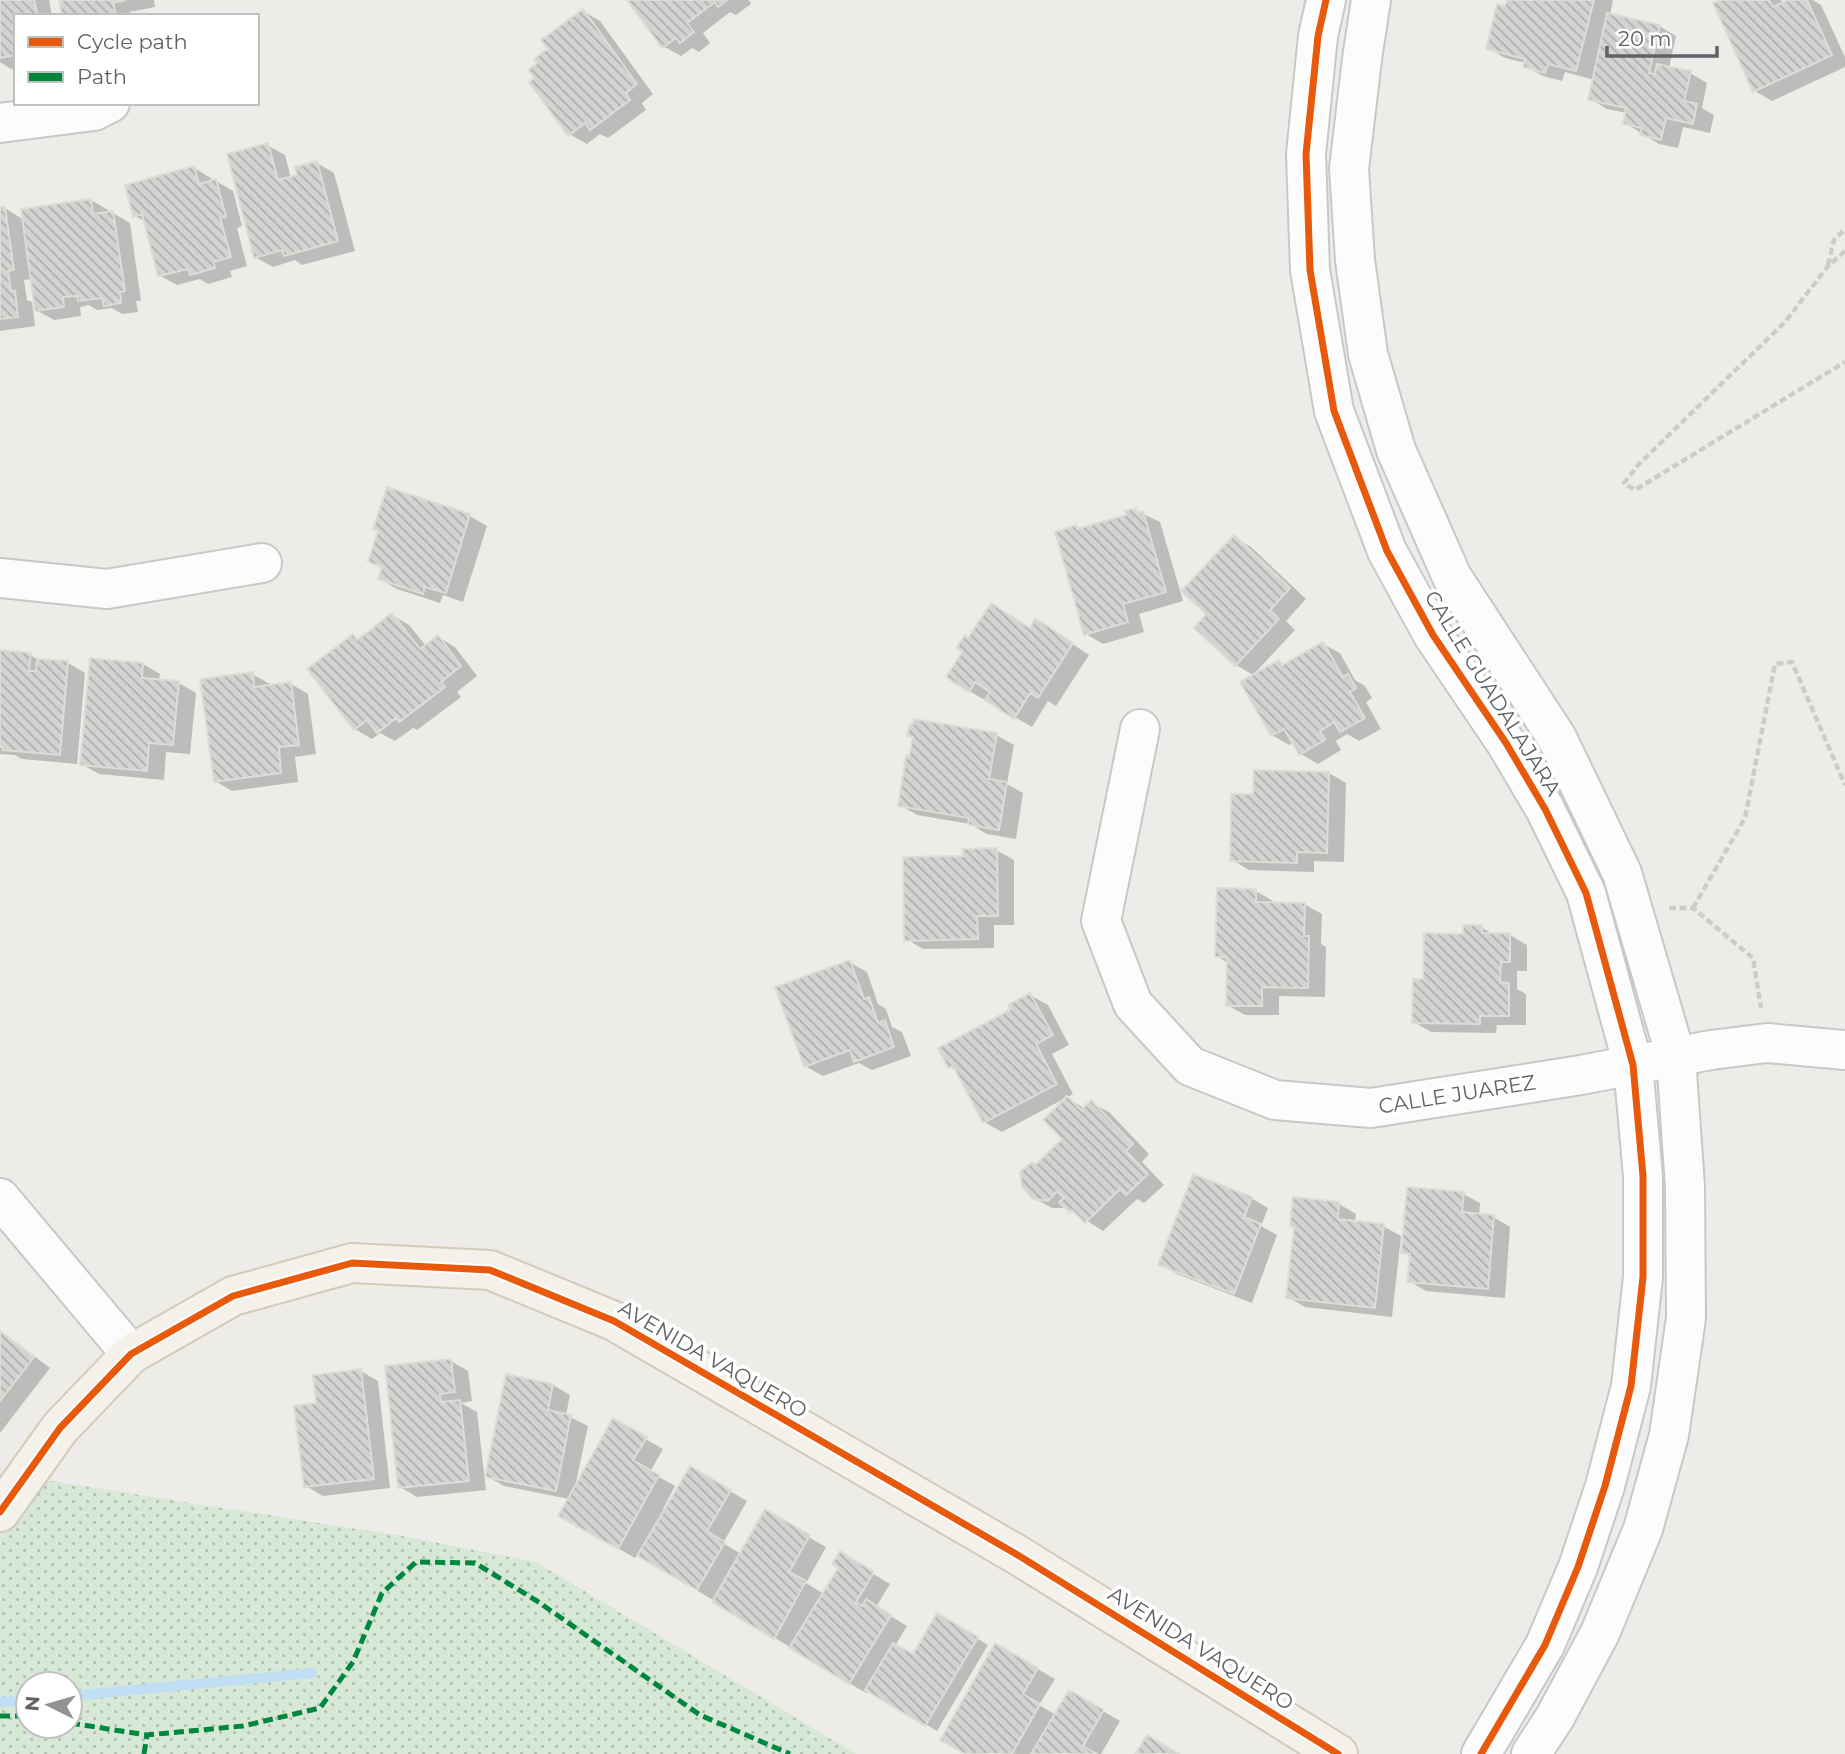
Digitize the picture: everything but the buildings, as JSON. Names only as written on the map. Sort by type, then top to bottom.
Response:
[{"type":"main road","name":"AVENIDA VAQUERO","points":[[0,1512],[60,1428],[131,1354],[233,1296],[352,1263],[490,1270],[614,1321],[1016,1554],[1338,1754]]},
{"type":"street","name":"CALLE GUADALAJARA","points":[[1326,0],[1318,36],[1306,154],[1310,270],[1334,411],[1387,551],[1433,635],[1506,743],[1545,809],[1586,893],[1633,1065],[1643,1175],[1643,1277],[1631,1386],[1605,1486],[1578,1567],[1545,1645],[1481,1754]]},
{"type":"street","name":"CALLE GUADALAJARA","points":[[1371,0],[1349,169],[1355,260],[1368,354],[1396,450],[1452,577],[1557,738],[1622,873],[1676,1057],[1685,1187],[1686,1318],[1669,1436],[1643,1529],[1600,1633],[1531,1754]]},
{"type":"street","points":[[0,123],[94,111],[106,105]]},
{"type":"street","points":[[0,578],[107,589],[262,563]]},
{"type":"street","name":"CALLE JUAREZ","points":[[1140,729],[1101,921],[1133,1004],[1190,1066],[1275,1100],[1371,1108],[1767,1043],[1845,1050]]},
{"type":"street","points":[[0,1198],[131,1354]]},
{"type":"path","points":[[1828,266],[1834,240],[1845,229]]},
{"type":"path","points":[[1845,251],[1828,266],[1785,321],[1638,465],[1624,483],[1636,490],[1845,362]]},
{"type":"path","points":[[1693,908],[1745,818],[1775,663],[1792,662],[1845,785]]},
{"type":"path","points":[[1636,918],[1656,907],[1693,908],[1754,958],[1767,1043]]},
{"type":"green space","points":[[0,1473],[408,1537],[536,1562],[856,1754],[0,1754]]},
{"type":"waterway","points":[[84,1695],[312,1673]]},
{"type":"waterway","points":[[0,1702],[14,1701]]},
{"type":"marked path","points":[[84,1725],[147,1735],[243,1726],[320,1708],[353,1662],[382,1593],[416,1562],[475,1563],[537,1601],[700,1715],[790,1754]]},
{"type":"marked path","points":[[0,1716],[14,1716]]},
{"type":"marked path","points":[[144,1754],[147,1735]]},
{"type":"cycle path","points":[[1326,0],[1318,36],[1306,154],[1310,270],[1334,411],[1387,551],[1433,635],[1506,743],[1545,809],[1586,893],[1633,1065],[1643,1176],[1643,1277],[1631,1386],[1605,1486],[1578,1567],[1545,1645],[1481,1754]]},
{"type":"cycle path","points":[[0,1512],[60,1428],[131,1354],[233,1296],[352,1263],[490,1270],[614,1321],[1016,1554],[1338,1754]]}]
